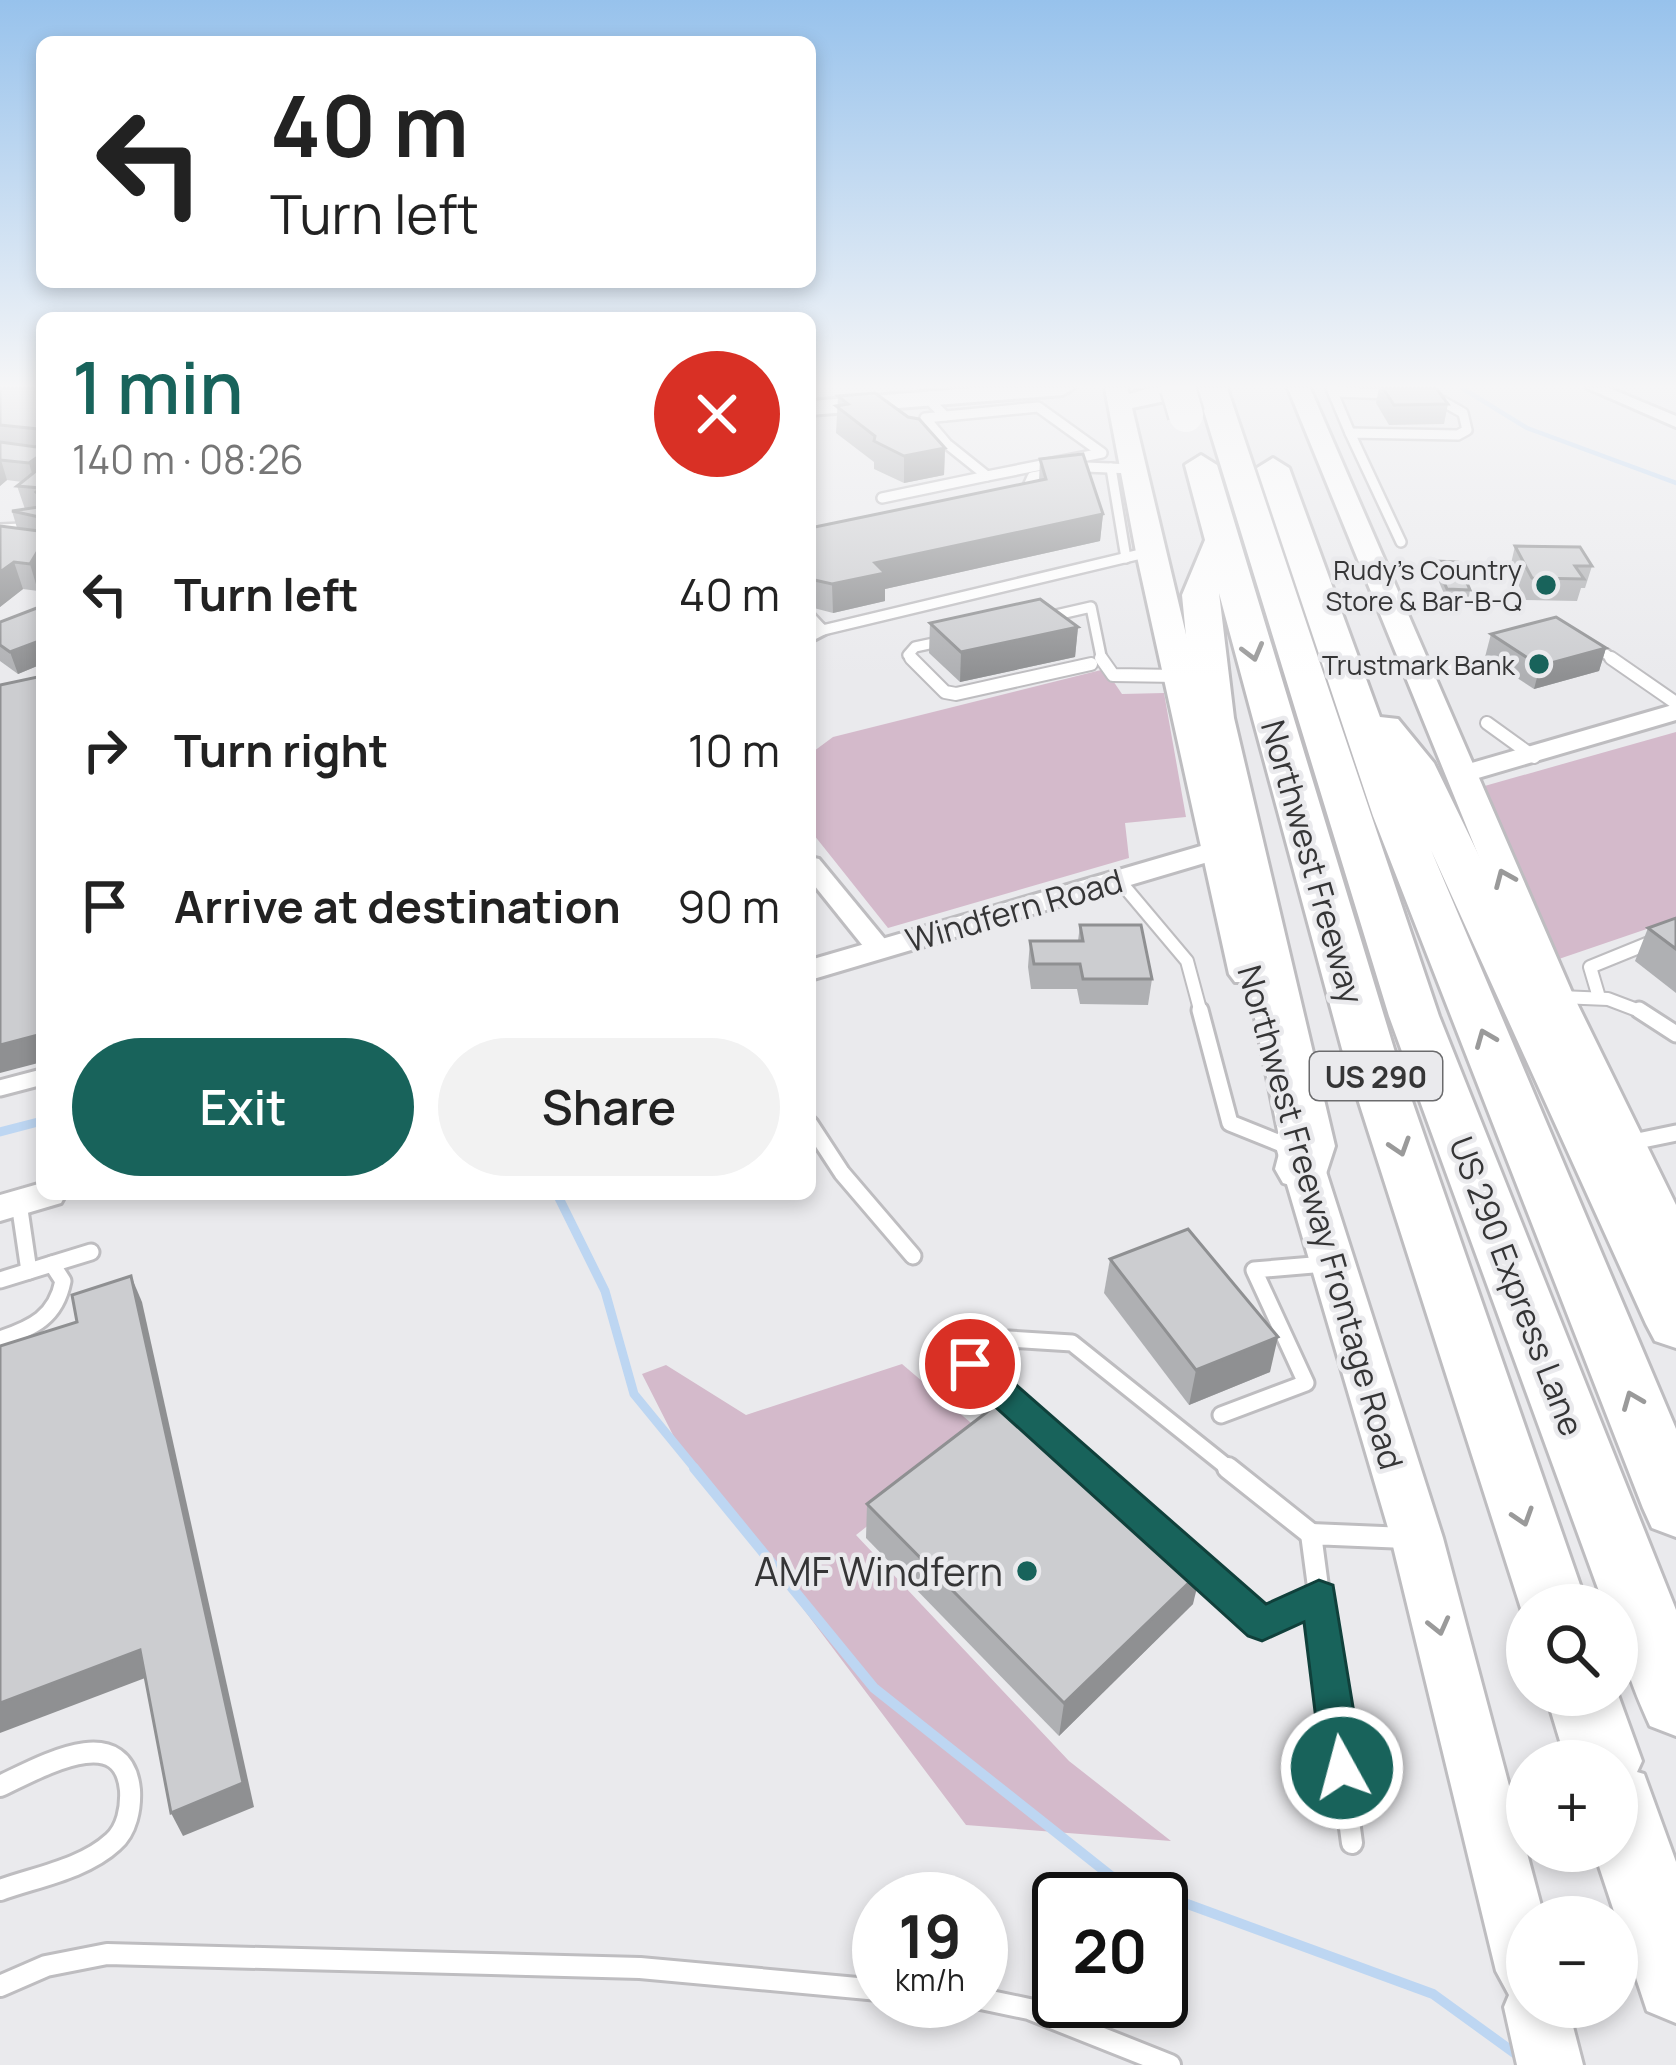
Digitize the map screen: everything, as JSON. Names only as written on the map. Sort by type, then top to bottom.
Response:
[{"type":"highway","name":"Northwest Freeway","points":[[1227,484],[1222,540],[1368,1049],[1545,1584]]},
{"type":"highway","name":"US 290 Express Lane","points":[[1261,484],[1414,1016],[1676,1702]]},
{"type":"highway","name":"US 290","points":[[1271,484],[1353,691],[1394,816],[1676,1508]]},
{"type":"highway","points":[[1222,540],[1200,595],[1214,718],[1308,1146],[1300,1158]]},
{"type":"highway","points":[[1353,691],[1413,763],[1676,1324]]},
{"type":"highway","points":[[1638,1866],[1676,1982]]},
{"type":"main road","name":"Northwest Freeway Frontage Road","points":[[1125,484],[1137,555],[1178,676],[1261,1031],[1417,1538],[1508,1896]]},
{"type":"main road","points":[[1294,484],[1417,668],[1556,998],[1623,1144],[1668,1217],[1676,1251]]},
{"type":"main road","points":[[1541,2028],[1550,2065]]},
{"type":"street","points":[[1461,775],[1676,712]]},
{"type":"street","name":"Windfern Road","points":[[816,968],[1219,850]]},
{"type":"street","points":[[816,871],[880,950]]},
{"type":"lane","points":[[883,498],[947,484]]},
{"type":"lane","points":[[1022,500],[1029,484]]},
{"type":"lane","points":[[1374,484],[1401,542]]},
{"type":"lane","points":[[0,529],[36,527]]},
{"type":"lane","points":[[816,627],[1137,555]]},
{"type":"lane","points":[[1055,633],[1033,621],[1091,607],[1096,663]]},
{"type":"lane","points":[[960,637],[915,647],[908,655],[945,692],[968,694],[1096,663]]},
{"type":"lane","points":[[1075,651],[1113,675],[1178,676]]},
{"type":"lane","points":[[1606,654],[1676,703]]},
{"type":"lane","points":[[1417,668],[1455,668]]},
{"type":"lane","points":[[1487,723],[1534,757]]},
{"type":"lane","points":[[1118,879],[1187,961],[1230,1123],[1300,1158]]},
{"type":"lane","points":[[1598,994],[1590,968],[1676,932]]},
{"type":"lane","points":[[1556,998],[1598,994],[1652,1013],[1676,1034]]},
{"type":"lane","points":[[0,1088],[36,1079]]},
{"type":"lane","points":[[1623,1144],[1656,1141],[1676,1132]]},
{"type":"lane","points":[[816,1133],[842,1173],[913,1256]]},
{"type":"lane","points":[[22,1202],[29,1271]]},
{"type":"lane","points":[[0,1280],[91,1252]]},
{"type":"lane","points":[[0,1339],[35,1327],[55,1313],[63,1281],[52,1264]]},
{"type":"lane","points":[[1221,1415],[1306,1383],[1254,1270],[1330,1264]]},
{"type":"lane","points":[[1319,1597],[1262,1624],[970,1364],[1009,1339],[1072,1343],[1311,1534],[1417,1538]]},
{"type":"lane","points":[[1311,1534],[1352,1843]]},
{"type":"lane","points":[[0,1786],[91,1750],[108,1749],[121,1758],[128,1772],[130,1800],[127,1821],[111,1844],[0,1890]]},
{"type":"lane","points":[[0,1986],[46,1966],[107,1954],[640,1968],[852,1988]]},
{"type":"lane","points":[[1008,2001],[1170,2065]]},
{"type":"shaded area","points":[[1105,669],[1122,694],[1164,693],[1186,817],[1125,823],[1129,858],[888,928],[816,838],[816,750],[833,737]]},
{"type":"shaded area","points":[[1676,732],[1676,919],[1553,961],[1474,789]]},
{"type":"shaded area","points":[[902,1364],[984,1434],[856,1535],[1069,1761],[1171,1841],[966,1825],[674,1437],[642,1374],[666,1365],[746,1415]]},
{"type":"building","points":[[1020,484],[1093,484],[1103,514],[875,563],[885,573],[832,584],[816,580],[816,527]]},
{"type":"building","points":[[36,507],[36,516],[12,511]]},
{"type":"building","points":[[0,526],[36,531],[36,554],[30,564],[14,562],[0,572]]},
{"type":"building","points":[[1515,546],[1580,547],[1592,566],[1575,566],[1584,579],[1532,578]]},
{"type":"building","points":[[1435,561],[1458,562],[1470,590],[1447,589]]},
{"type":"building","points":[[1040,599],[1078,627],[961,652],[930,623]]},
{"type":"building","points":[[36,608],[36,642],[10,652],[0,645],[0,622]]},
{"type":"building","points":[[1556,617],[1606,648],[1540,666],[1491,634]]},
{"type":"building","points":[[36,677],[36,1036],[0,1045],[0,685]]},
{"type":"building","points":[[1676,918],[1676,949],[1648,928]]},
{"type":"building","points":[[1080,925],[1141,925],[1152,979],[1083,979],[1080,964],[1034,964],[1030,941],[1083,941]]},
{"type":"building","points":[[1188,1229],[1278,1337],[1196,1370],[1110,1259]]},
{"type":"building","points":[[131,1276],[243,1783],[171,1813],[140,1650],[0,1703],[0,1346],[77,1322],[72,1295]]},
{"type":"building","name":"AMF Windfern","points":[[1004,1399],[1201,1571],[1064,1703],[867,1504]]},
{"type":"waterway","points":[[0,1132],[36,1123]]},
{"type":"waterway","points":[[560,1200],[605,1291],[634,1394],[697,1471]]},
{"type":"waterway","points":[[694,1468],[874,1688],[1111,1876],[1433,1994],[1531,2065]]},
{"type":"place","name":"Rudy's Country Store & Bar-B-Q","points":[[1546,585]]},
{"type":"place","name":"Trustmark Bank","points":[[1539,664]]},
{"type":"place","name":"AMF Windfern","points":[[1027,1571]]},
{"type":"route","points":[[970,1364],[1262,1624],[1319,1597],[1342,1768]]}]
